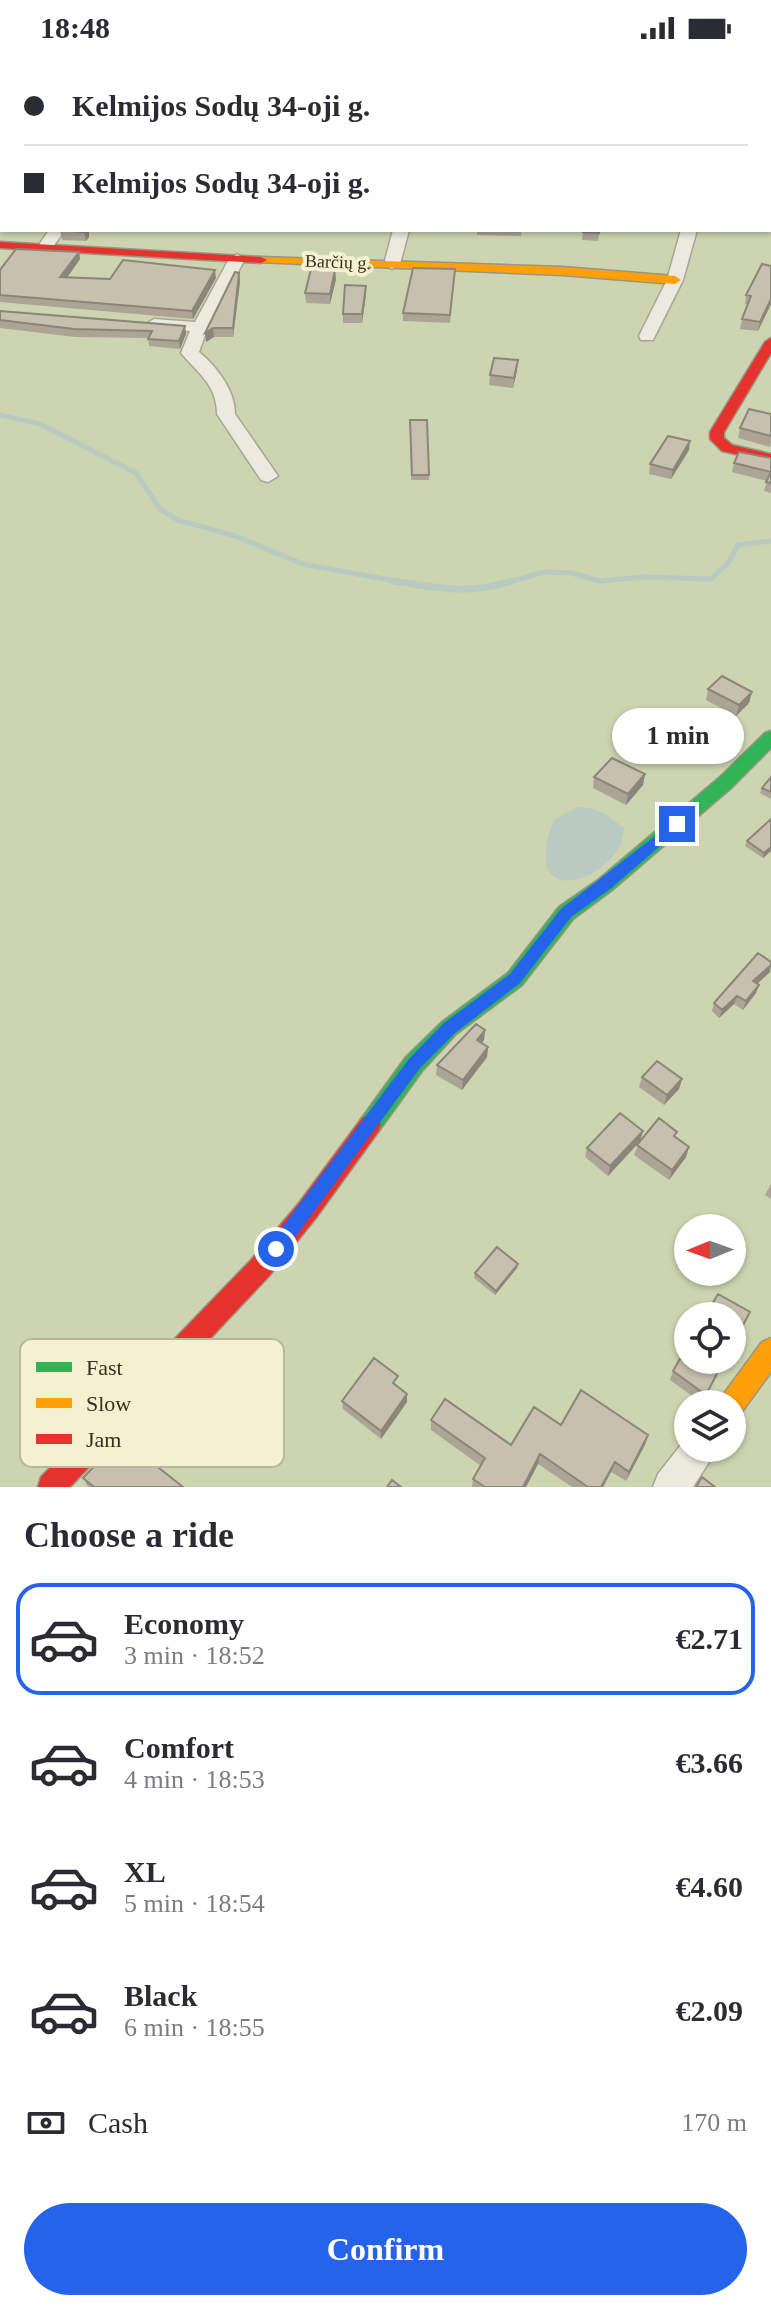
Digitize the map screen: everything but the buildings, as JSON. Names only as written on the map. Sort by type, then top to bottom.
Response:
[{"type":"street","points":[[45,248],[56,232]]},
{"type":"street","points":[[392,264],[400,232]]},
{"type":"street","points":[[647,336],[675,280],[688,232]]},
{"type":"street","name":"Barčių g.","points":[[0,245],[675,280]]},
{"type":"street","points":[[237,259],[200,327],[190,353],[208,368],[226,402],[226,414],[268,476]]},
{"type":"street","points":[[137,323],[200,327]]},
{"type":"street","points":[[771,342],[717,432],[717,439],[727,448],[771,458]]},
{"type":"street","points":[[192,1339],[260,1268],[307,1211],[423,1055],[449,1028],[515,979],[566,913],[605,885],[725,783],[771,737]]},
{"type":"street","points":[[742,1390],[771,1351]]},
{"type":"street","points":[[671,1487],[690,1462]]},
{"type":"street","points":[[51,1487],[70,1467]]},
{"type":"green space","points":[[0,232],[771,232],[771,1487],[0,1487]]},
{"type":"shaded area","points":[[577,807],[597,810],[624,828],[620,846],[608,861],[592,873],[575,880],[559,879],[549,870],[546,851],[554,820]]},
{"type":"waterway","points":[[0,415],[40,424],[136,473],[160,509],[178,520],[235,536],[303,564],[405,583]]},
{"type":"waterway","points":[[513,581],[544,572],[571,573],[600,581],[643,577],[711,579],[728,563],[738,545],[771,541]]},
{"type":"waterway","points":[[393,581],[405,583]]},
{"type":"waterway","points":[[405,583],[467,589],[513,581]]},
{"type":"waterway","points":[[506,583],[513,581]]},
{"type":"traffic: fast","points":[[370,1125],[414,1064],[449,1028],[515,979],[566,913],[605,885],[725,783],[771,737]]},
{"type":"traffic: slow","points":[[261,260],[562,271],[675,280]]},
{"type":"traffic: slow","points":[[742,1390],[771,1351]]},
{"type":"traffic: jam","points":[[0,245],[261,260]]},
{"type":"traffic: jam","points":[[771,342],[717,432],[717,439],[727,448],[771,458]]},
{"type":"traffic: jam","points":[[192,1339],[260,1268],[307,1211],[370,1125]]},
{"type":"traffic: jam","points":[[51,1487],[70,1467]]},
{"type":"route","points":[[276,1249],[414,1064],[449,1028],[515,979],[566,913],[605,885],[677,824]]}]
